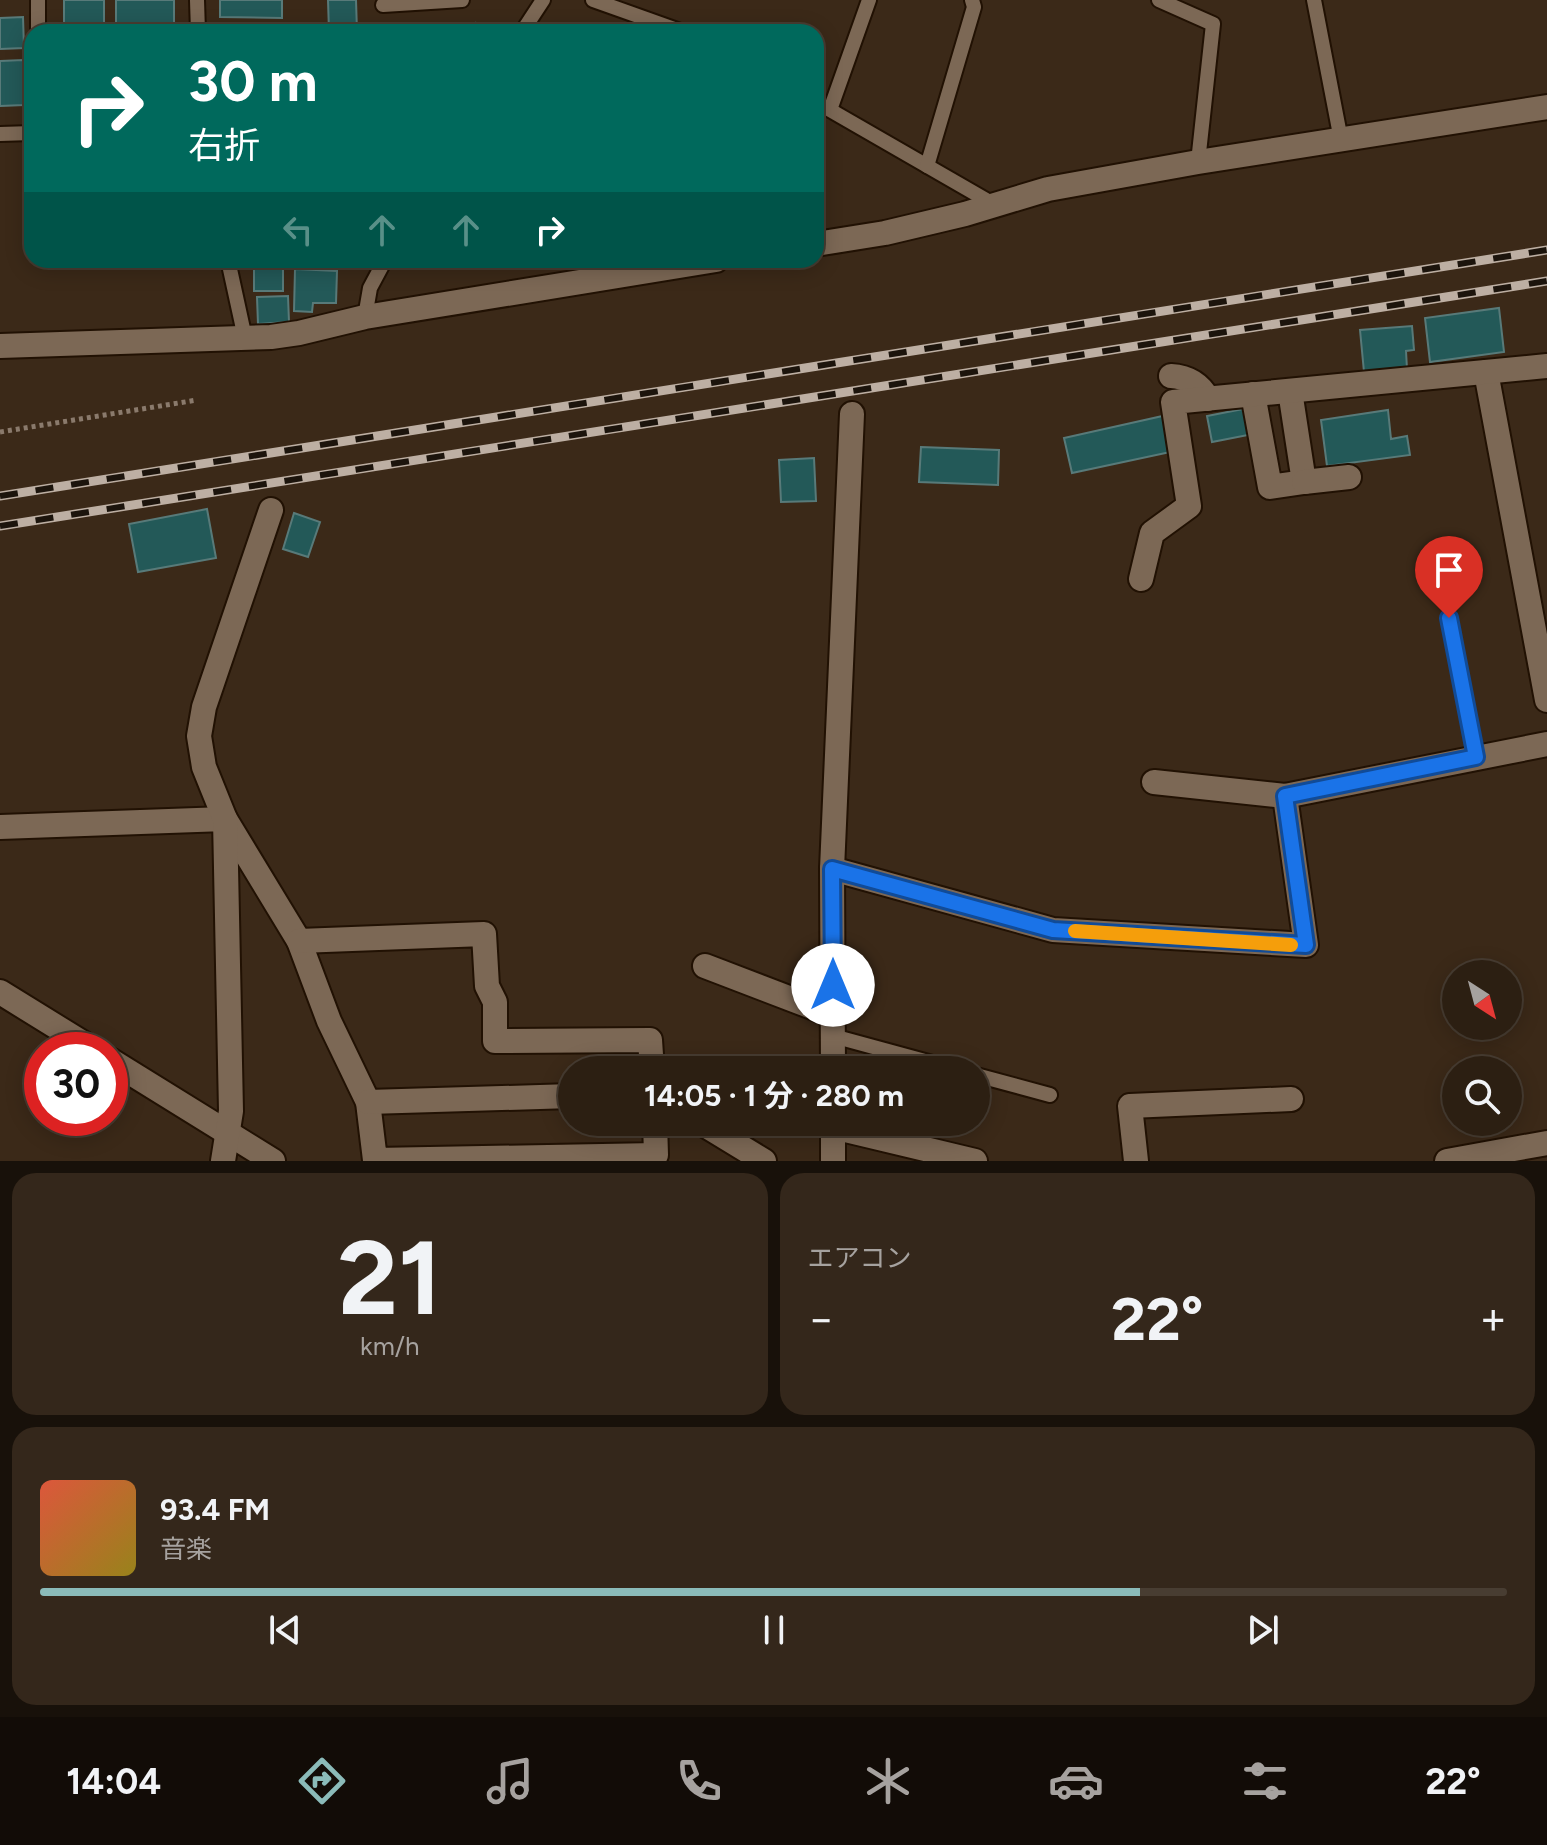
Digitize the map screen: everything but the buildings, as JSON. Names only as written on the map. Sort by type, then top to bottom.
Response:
[{"type":"street","points":[[824,243],[885,233],[1048,189],[1547,107]]},
{"type":"street","points":[[0,346],[245,338],[299,333],[365,317],[667,268]]},
{"type":"street","points":[[1141,579],[1152,533],[1189,506],[1173,402],[1547,366]]},
{"type":"street","points":[[1486,372],[1547,700]]},
{"type":"street","points":[[1171,376],[1184,376],[1203,389],[1208,399]]},
{"type":"street","points":[[1290,391],[1304,482]]},
{"type":"street","points":[[1253,394],[1270,487],[1349,477]]},
{"type":"street","points":[[833,1056],[832,869],[852,414]]},
{"type":"street","points":[[271,510],[204,707],[199,736],[204,767],[225,819],[299,941],[329,1021],[368,1102],[375,1160],[656,1155],[655,1136]]},
{"type":"street","points":[[1154,782],[1285,796],[1547,744]]},
{"type":"street","points":[[832,869],[1053,930],[1306,945],[1285,796]]},
{"type":"street","points":[[0,827],[225,819]]},
{"type":"street","points":[[223,1161],[231,1111],[225,819]]},
{"type":"street","points":[[299,941],[484,934],[487,986],[495,1002],[495,1041],[650,1040],[651,1056]]},
{"type":"street","points":[[705,966],[833,1025]]},
{"type":"street","points":[[0,992],[65,1032]]},
{"type":"street","points":[[128,1071],[273,1161]]},
{"type":"street","points":[[368,1102],[558,1096]]},
{"type":"street","points":[[1136,1161],[1130,1106],[1291,1099]]},
{"type":"street","points":[[723,1136],[764,1161]]},
{"type":"street","points":[[833,1136],[833,1161]]},
{"type":"street","points":[[879,1136],[975,1161]]},
{"type":"street","points":[[1447,1161],[1547,1143]]},
{"type":"lane","points":[[38,0],[38,24]]},
{"type":"lane","points":[[197,0],[198,24]]},
{"type":"lane","points":[[383,5],[462,0]]},
{"type":"lane","points":[[527,24],[543,0]]},
{"type":"lane","points":[[593,0],[660,24]]},
{"type":"lane","points":[[830,110],[869,0]]},
{"type":"lane","points":[[927,166],[974,7],[972,0]]},
{"type":"lane","points":[[1159,0],[1213,24],[1198,162]]},
{"type":"lane","points":[[1314,0],[1341,140]]},
{"type":"lane","points":[[824,107],[996,205]]},
{"type":"lane","points":[[0,134],[24,133]]},
{"type":"lane","points":[[230,268],[245,338]]},
{"type":"lane","points":[[365,317],[370,288],[381,268]]},
{"type":"lane","points":[[1449,618],[1476,757]]},
{"type":"lane","points":[[833,1025],[919,1056]]},
{"type":"lane","points":[[990,1079],[1050,1095]]},
{"type":"path","points":[[0,432],[197,400]]},
{"type":"railway","points":[[0,496],[1547,250]]},
{"type":"railway","points":[[0,526],[1547,281]]},
{"type":"slow traffic","points":[[1075,931],[1291,945]]},
{"type":"route","points":[[833,985],[832,869],[1053,930],[1306,945],[1285,796],[1476,757],[1449,618]]}]
